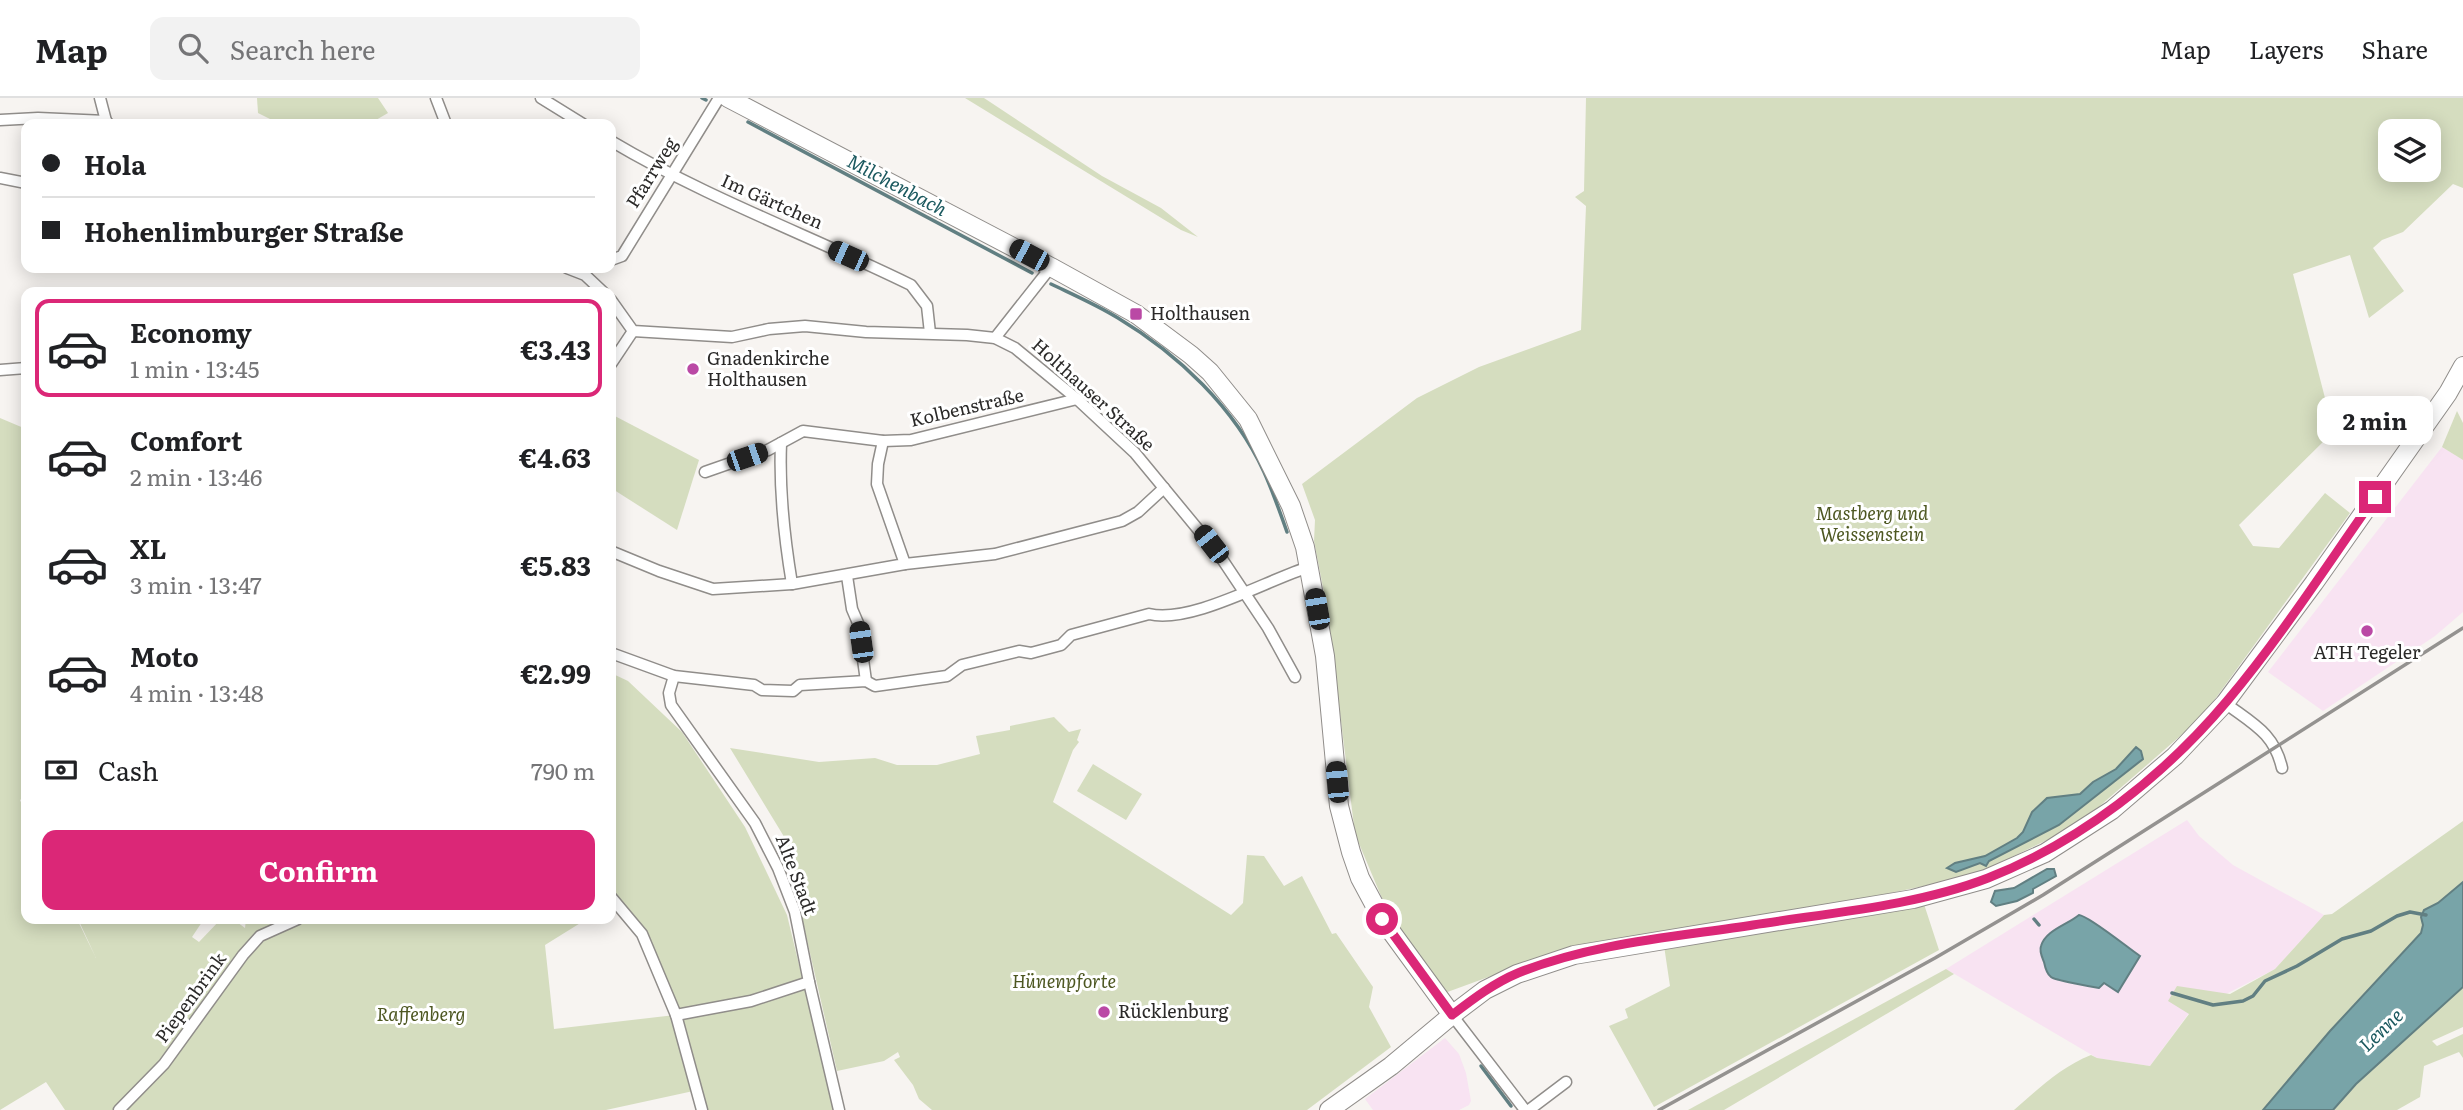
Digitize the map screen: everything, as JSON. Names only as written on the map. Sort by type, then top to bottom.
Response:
[{"type":"main road","points":[[728,98],[1136,314],[1168,336],[1210,372],[1248,419],[1291,506],[1305,547],[1325,656],[1343,830],[1360,878],[1382,919],[1452,1015]]},
{"type":"main road","points":[[1329,1110],[1391,1066],[1485,990],[1517,974],[1574,955],[1913,899],[1986,879],[2045,853],[2112,810],[2175,756],[2225,703],[2314,583],[2448,393],[2463,366]]},
{"type":"street","points":[[100,98],[106,119]]},
{"type":"street","points":[[436,98],[444,119]]},
{"type":"street","points":[[541,98],[575,119]]},
{"type":"street","name":"Pfarrweg","points":[[616,258],[622,256],[719,98]]},
{"type":"street","points":[[0,120],[55,119]]},
{"type":"street","name":"Im Gärtchen","points":[[616,144],[671,175],[911,285],[927,306],[930,333]]},
{"type":"street","points":[[0,178],[21,182]]},
{"type":"street","points":[[995,338],[1051,267]]},
{"type":"street","points":[[579,273],[597,287]]},
{"type":"street","points":[[616,307],[633,331],[616,356]]},
{"type":"street","name":"Holthauser Straße","points":[[633,331],[732,337],[769,329],[804,326],[866,332],[995,338],[1015,348],[1077,399],[1135,453],[1202,532],[1246,592],[1294,677]]},
{"type":"street","points":[[0,370],[21,368]]},
{"type":"street","name":"Kolbenstraße","points":[[705,472],[768,450],[803,431],[883,441],[911,440],[1077,399]]},
{"type":"street","points":[[883,441],[877,484],[905,564]]},
{"type":"street","points":[[781,443],[783,528],[792,584]]},
{"type":"street","points":[[616,553],[713,589],[792,584],[905,564],[995,554],[1122,521],[1138,512],[1164,488]]},
{"type":"street","points":[[616,655],[674,677],[754,685],[762,690],[793,691],[800,685],[866,681],[875,686],[947,676],[962,665],[1019,651],[1031,653],[1062,645],[1071,635],[1149,614],[1160,617],[1208,607],[1309,567]]},
{"type":"street","points":[[847,576],[852,609],[858,623],[866,681]]},
{"type":"street","name":"Alte Stadt","points":[[674,677],[669,693],[671,705],[755,823],[778,868],[795,912],[808,982],[839,1110]]},
{"type":"street","points":[[2225,703],[2265,732],[2276,748],[2282,768]]},
{"type":"street","points":[[616,903],[642,934],[676,1015],[702,1110]]},
{"type":"street","name":"Piepenbrink","points":[[120,1110],[164,1064],[243,955],[260,936],[287,924]]},
{"type":"street","points":[[676,1015],[751,1001],[808,982]]},
{"type":"street","points":[[1452,1015],[1527,1110],[1566,1082]]},
{"type":"shaded area","points":[[2442,447],[2463,460],[2463,612],[2435,636],[2323,711],[2268,672]]},
{"type":"shaded area","points":[[2187,820],[2199,836],[2233,865],[2324,915],[2275,969],[2189,1013],[2150,1066],[2097,1058],[1946,969]]},
{"type":"shaded area","points":[[1445,1038],[1459,1054],[1466,1073],[1471,1101],[1469,1105],[1459,1110],[1373,1110],[1365,1099]]},
{"type":"green space","points":[[257,98],[378,98],[388,113],[378,119],[270,119],[258,113]]},
{"type":"green space","points":[[965,98],[984,98],[1102,176],[1161,208],[1198,237],[1181,230]]},
{"type":"green space","name":"Mastberg und Weissenstein","points":[[1586,98],[2463,98],[2463,188],[2453,184],[2403,232],[2382,240],[2373,248],[2404,291],[2369,318],[2350,255],[2293,274],[2333,429],[2239,525],[2253,546],[2279,548],[2325,493],[2350,513],[2202,717],[2078,825],[1975,875],[1788,915],[1532,961],[1442,994],[1430,979],[1381,896],[1355,834],[1327,608],[1314,541],[1315,520],[1302,484],[1417,398],[1479,367],[1581,330],[1586,206],[1575,197],[1584,191]]},
{"type":"green space","points":[[2457,411],[2463,423],[2463,460],[2442,447]]},
{"type":"green space","points":[[616,417],[699,460],[677,530],[616,491]]},
{"type":"green space","name":"Raffenberg","points":[[0,418],[21,427],[21,924],[79,924],[96,958],[80,924],[201,924],[192,937],[199,942],[216,924],[240,924],[245,928],[245,924],[579,924],[545,945],[554,1029],[675,1015],[642,934],[616,903],[616,675],[628,681],[682,732],[745,827],[787,915],[834,1110],[704,1110],[698,1090],[606,1110],[65,1110],[46,1082],[0,1110]]},
{"type":"green space","name":"Hünenpforte","points":[[1054,717],[1069,732],[1081,729],[1077,740],[1079,742],[1073,750],[1053,802],[1231,915],[1243,903],[1247,855],[1264,856],[1284,886],[1302,876],[1332,934],[1336,933],[1373,987],[1369,1007],[1391,1047],[1307,1110],[932,1110],[919,1099],[913,1085],[894,1060],[900,1057],[898,1052],[884,1061],[837,1071],[783,835],[730,748],[819,762],[875,758],[897,765],[937,765],[980,754],[976,736],[1010,730],[1010,726]]},
{"type":"green space","points":[[1093,764],[1142,794],[1126,820],[1077,791]]},
{"type":"green space","points":[[2463,821],[2463,882],[2438,903],[2424,910],[2421,933],[2330,1031],[2263,1110],[2014,1110],[2060,1072],[2091,1055],[2150,1066],[2189,1014],[2168,1001],[2177,986],[2230,994],[2275,969],[2324,915],[2332,914]]},
{"type":"green space","points":[[1922,898],[1939,950],[1654,1107],[1609,1026],[1628,1018],[1625,1009],[1670,986],[1663,939]]},
{"type":"green space","points":[[1946,969],[1954,974],[1724,1110],[1688,1110]]},
{"type":"green space","points":[[2463,987],[2463,1027],[2432,1041],[2437,1046],[2463,1034],[2463,1058],[2459,1052],[2424,1066],[2420,1097],[2397,1110],[2333,1110],[2356,1084]]},
{"type":"water","points":[[2136,747],[2141,751],[2143,759],[2059,825],[1989,861],[1986,866],[1980,863],[1956,872],[1947,868],[1955,863],[1985,856],[2017,838],[2023,832],[2032,812],[2047,798],[2080,794],[2093,782],[2116,769]]},
{"type":"water","points":[[2047,869],[2054,869],[2056,876],[2033,889],[2033,893],[2017,901],[1996,906],[1991,902],[1995,891],[2014,888]]},
{"type":"water","name":"Lenne","points":[[2463,882],[2463,987],[2356,1084],[2333,1110],[2263,1110],[2330,1031],[2421,933],[2424,910],[2438,903]]},
{"type":"water","points":[[2079,915],[2100,926],[2140,956],[2118,992],[2104,983],[2099,988],[2054,978],[2047,972],[2040,948],[2044,940]]},
{"type":"waterway","name":"Milchenbach","points":[[702,98],[706,100]]},
{"type":"waterway","name":"Milchenbach","points":[[748,122],[1032,273]]},
{"type":"waterway","name":"Milchenbach","points":[[1051,284],[1102,309],[1140,332],[1203,384],[1252,448],[1287,532]]},
{"type":"waterway","points":[[2172,993],[2213,1005],[2243,1001],[2253,996],[2265,981],[2297,966],[2342,939],[2371,931],[2410,912],[2426,915]]},
{"type":"waterway","points":[[2034,919],[2039,925]]},
{"type":"waterway","points":[[1481,1066],[1511,1106]]},
{"type":"railway","points":[[1659,1110],[1935,958],[2043,895],[2463,628]]},
{"type":"place","name":"Holthausen","points":[[1136,314]]},
{"type":"place","name":"Gnadenkirche Holthausen","points":[[693,369]]},
{"type":"place","name":"ATH Tegeler","points":[[2367,631]]},
{"type":"place","name":"Rücklenburg","points":[[1104,1012]]},
{"type":"route","points":[[1382,919],[1452,1015],[1485,990],[1517,974],[1574,955],[1913,899],[1986,879],[2045,853],[2112,810],[2175,756],[2242,683],[2375,497]]}]
